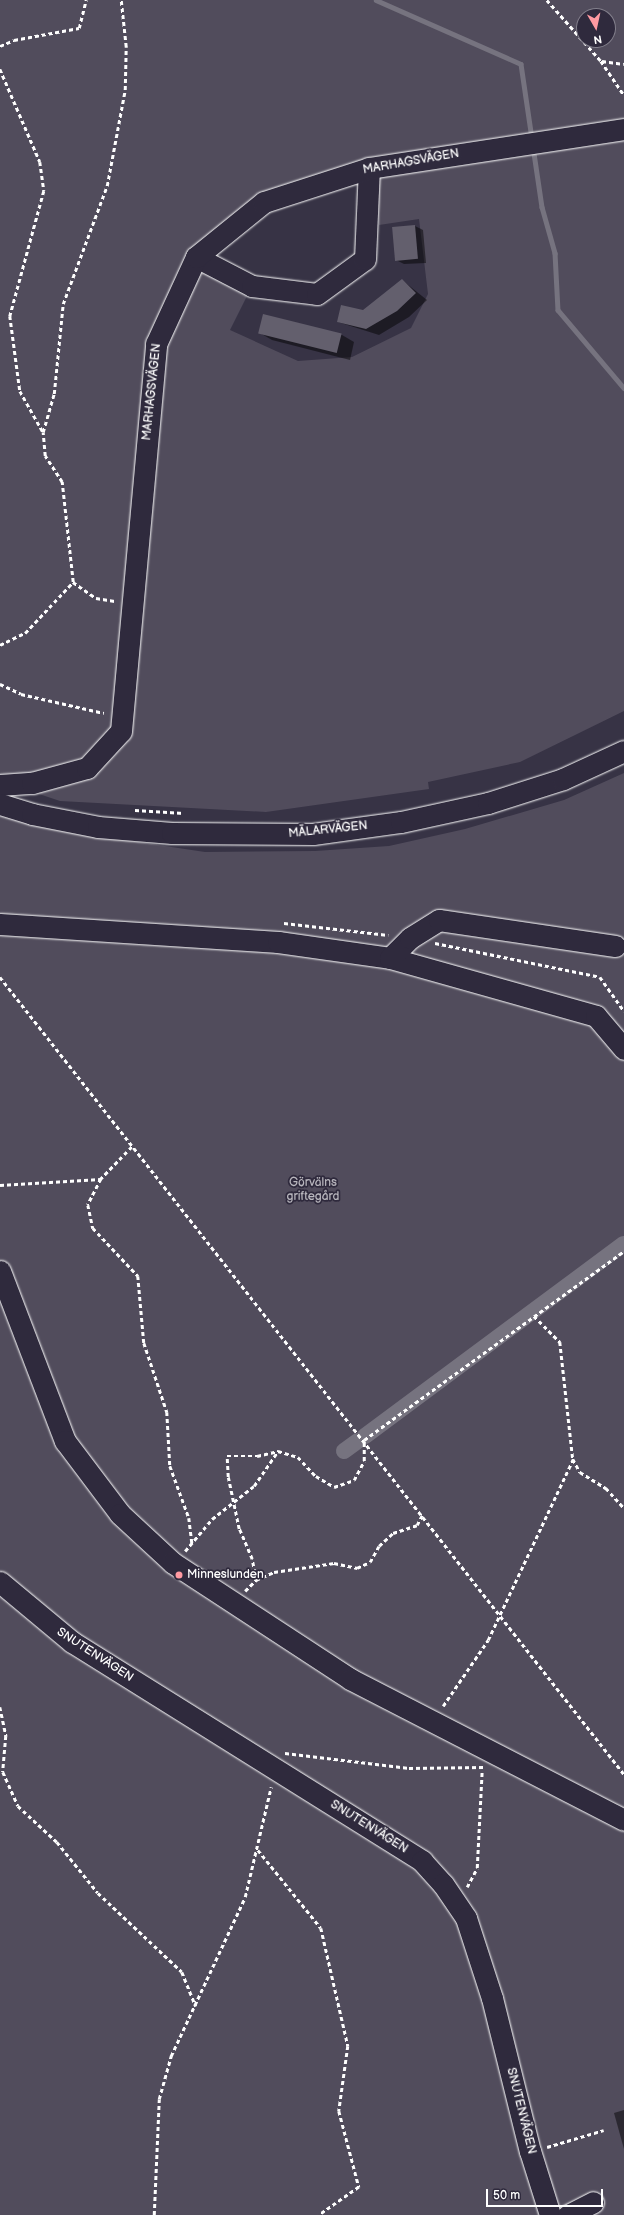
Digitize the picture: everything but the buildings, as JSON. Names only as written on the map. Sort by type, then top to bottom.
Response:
[{"type":"street","name":"MARHAGSVÄGEN","points":[[0,785],[32,782],[87,768],[121,731],[156,344],[196,257],[264,202],[369,168],[624,129]]},
{"type":"street","points":[[196,257],[252,286],[317,294],[365,259],[369,168]]},
{"type":"street","name":"MÄLARVÄGEN","points":[[0,804],[32,814],[98,827],[180,833],[314,834],[401,822],[488,803],[563,779],[624,751]]},
{"type":"street","points":[[390,958],[410,938],[439,920],[615,946]]},
{"type":"street","points":[[0,924],[278,942],[390,958],[596,1016],[624,1049]]},
{"type":"street","points":[[0,1271],[65,1441],[120,1514],[173,1563],[350,1679],[432,1721],[489,1763],[624,1820]]},
{"type":"street","name":"SNUTENVÄGEN","points":[[0,1582],[72,1642],[277,1761],[422,1861],[458,1905],[466,1918],[492,1998],[530,2152],[550,2215]]},
{"type":"street","points":[[568,2215],[593,2202]]},
{"type":"path","points":[[0,46],[14,40],[79,28],[86,0]]},
{"type":"path","points":[[121,0],[126,47],[125,90],[107,186],[63,304],[54,394],[43,432],[45,456],[62,482],[73,582],[96,598],[132,603]]},
{"type":"path","points":[[547,0],[601,61],[624,95]]},
{"type":"path","points":[[601,61],[624,64]]},
{"type":"path","points":[[0,69],[40,162],[44,191],[10,316],[20,391],[43,432]]},
{"type":"path","points":[[0,645],[25,633],[73,582]]},
{"type":"path","points":[[0,684],[21,694],[86,707],[122,719]]},
{"type":"path","points":[[131,810],[186,814]]},
{"type":"path","points":[[0,977],[624,1774]]},
{"type":"path","points":[[132,1147],[101,1179],[88,1204],[93,1228],[138,1276],[144,1343],[167,1412],[170,1466],[189,1518],[192,1544]]},
{"type":"path","points":[[0,1185],[101,1179]]},
{"type":"path","points":[[364,1440],[624,1251]]},
{"type":"path","points":[[534,1316],[560,1342],[572,1459],[580,1472],[606,1488],[624,1508]]},
{"type":"path","points":[[256,1580],[233,1499],[227,1456],[257,1456],[278,1451],[298,1457],[316,1476],[334,1487],[354,1480],[364,1461],[364,1440]]},
{"type":"path","points":[[173,1563],[233,1499],[254,1486],[278,1451]]},
{"type":"path","points":[[432,1721],[488,1640],[498,1612],[572,1459]]},
{"type":"path","points":[[240,1589],[245,1592],[256,1580],[274,1572],[334,1563],[357,1568],[370,1562],[379,1546],[393,1533],[417,1525],[422,1515]]},
{"type":"path","points":[[0,1707],[6,1736],[2,1771],[18,1806],[58,1842],[98,1893],[182,1972],[196,2006]]},
{"type":"path","points":[[154,2215],[159,2099],[171,2056],[196,2006],[245,1897],[258,1850],[264,1804],[277,1761],[409,1768],[489,1763],[477,1868],[458,1905]]},
{"type":"path","points":[[258,1850],[321,1928],[348,2046],[339,2111],[359,2187],[319,2215]]},
{"type":"path","points":[[530,2152],[604,2130]]},
{"type":"green space","points":[[0,0],[624,0],[624,711],[520,762],[428,782],[429,789],[266,812],[60,801],[0,781]],"holes":[[[377,173],[379,225],[419,219],[428,294],[411,328],[352,357],[298,361],[230,330],[252,286],[203,260],[268,208]]]},
{"type":"green space","name":"Görvälns griftegård","points":[[624,773],[624,2215],[0,2215],[0,805],[98,836],[205,852],[315,851],[389,846],[465,829],[564,800]]},
{"type":"waterway","points":[[376,0],[521,64],[531,132]]},
{"type":"waterway","points":[[534,153],[542,207],[555,253],[558,310],[624,388]]},
{"type":"waterway","points":[[365,1436],[624,1244]]},
{"type":"waterway","points":[[344,1451],[358,1441]]},
{"type":"place","name":"Minneslunden","points":[[179,1575]]}]
